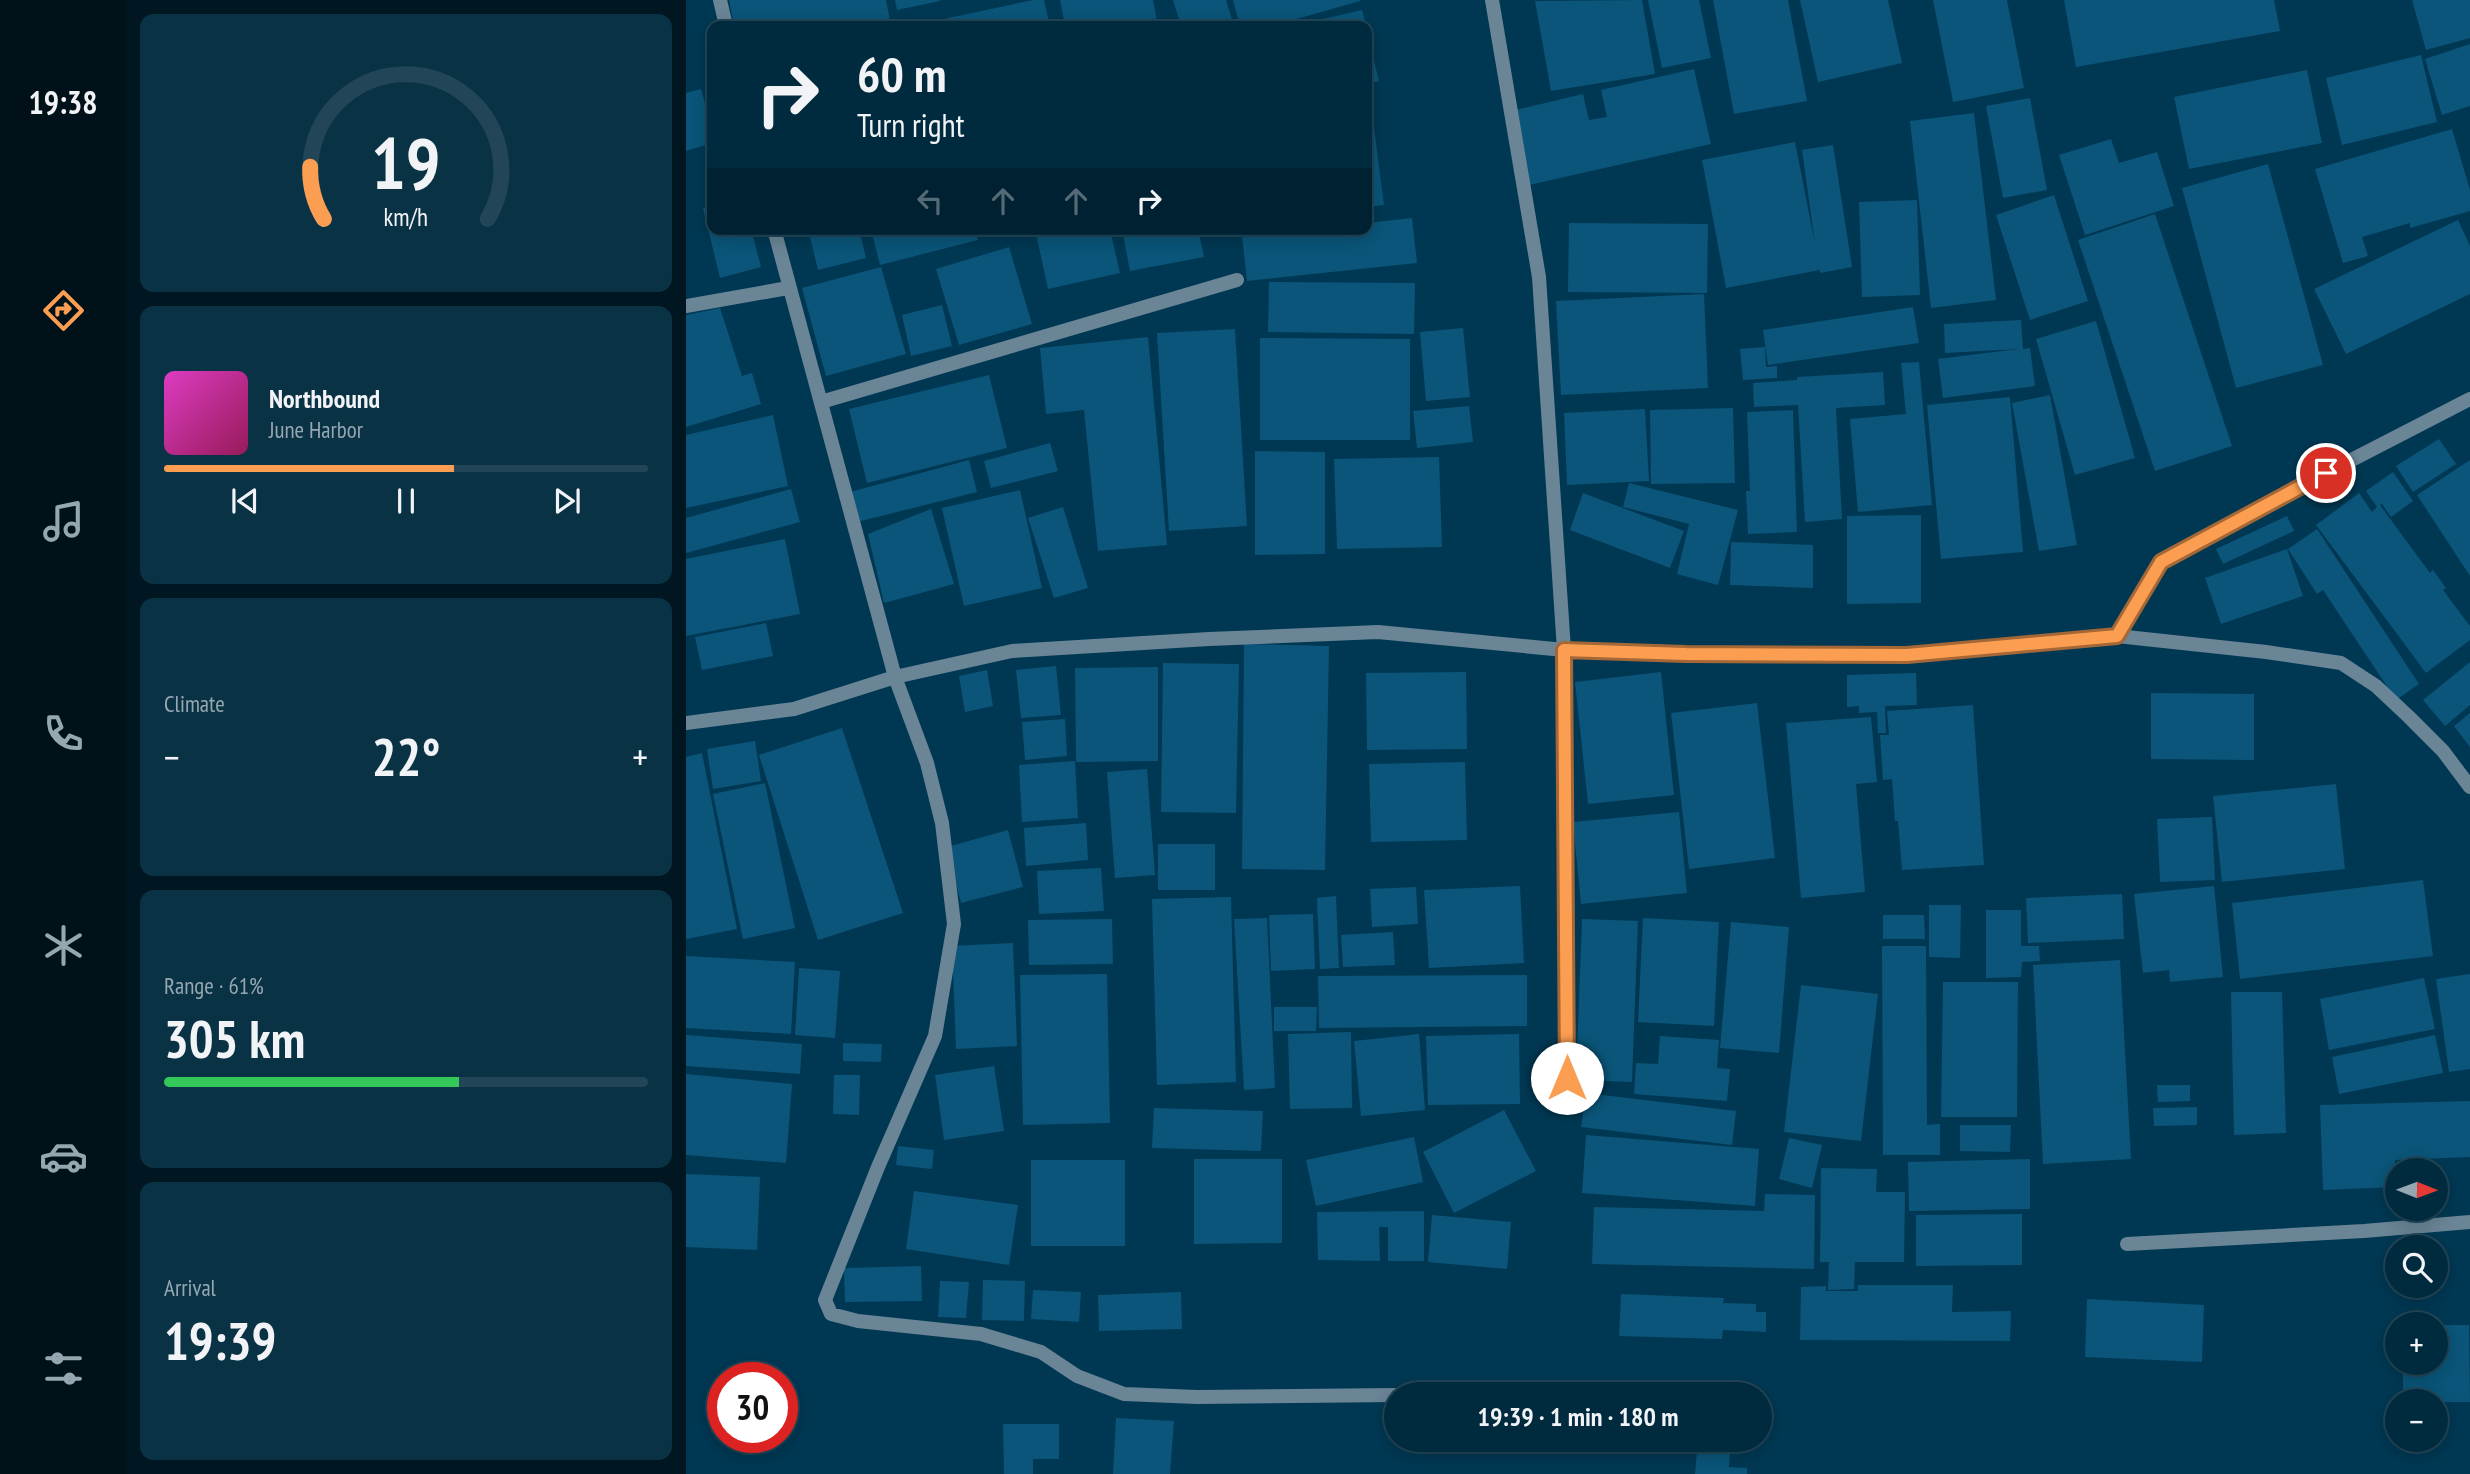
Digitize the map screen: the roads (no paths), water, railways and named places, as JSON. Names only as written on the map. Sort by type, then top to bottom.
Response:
[{"type":"street","points":[[720,0],[725,21]]},
{"type":"street","points":[[1492,0],[1539,277],[1564,650],[1567,1078]]},
{"type":"street","points":[[775,235],[895,677],[930,775],[942,823],[954,924],[934,1037],[825,1300],[831,1314],[858,1321],[981,1334],[1041,1352],[1077,1376],[1124,1394],[1384,1395]]},
{"type":"street","points":[[821,402],[1237,280]]},
{"type":"street","points":[[686,306],[788,288]]},
{"type":"street","points":[[2117,636],[2161,562],[2302,485],[2470,399]]},
{"type":"street","points":[[686,723],[794,709],[895,677],[1012,651],[1209,639],[1378,632],[1564,650],[1686,654],[1907,655],[2117,636],[2341,663],[2375,686],[2409,717],[2443,751],[2470,787]]},
{"type":"street","points":[[2127,1244],[2364,1231],[2470,1222]]}]
